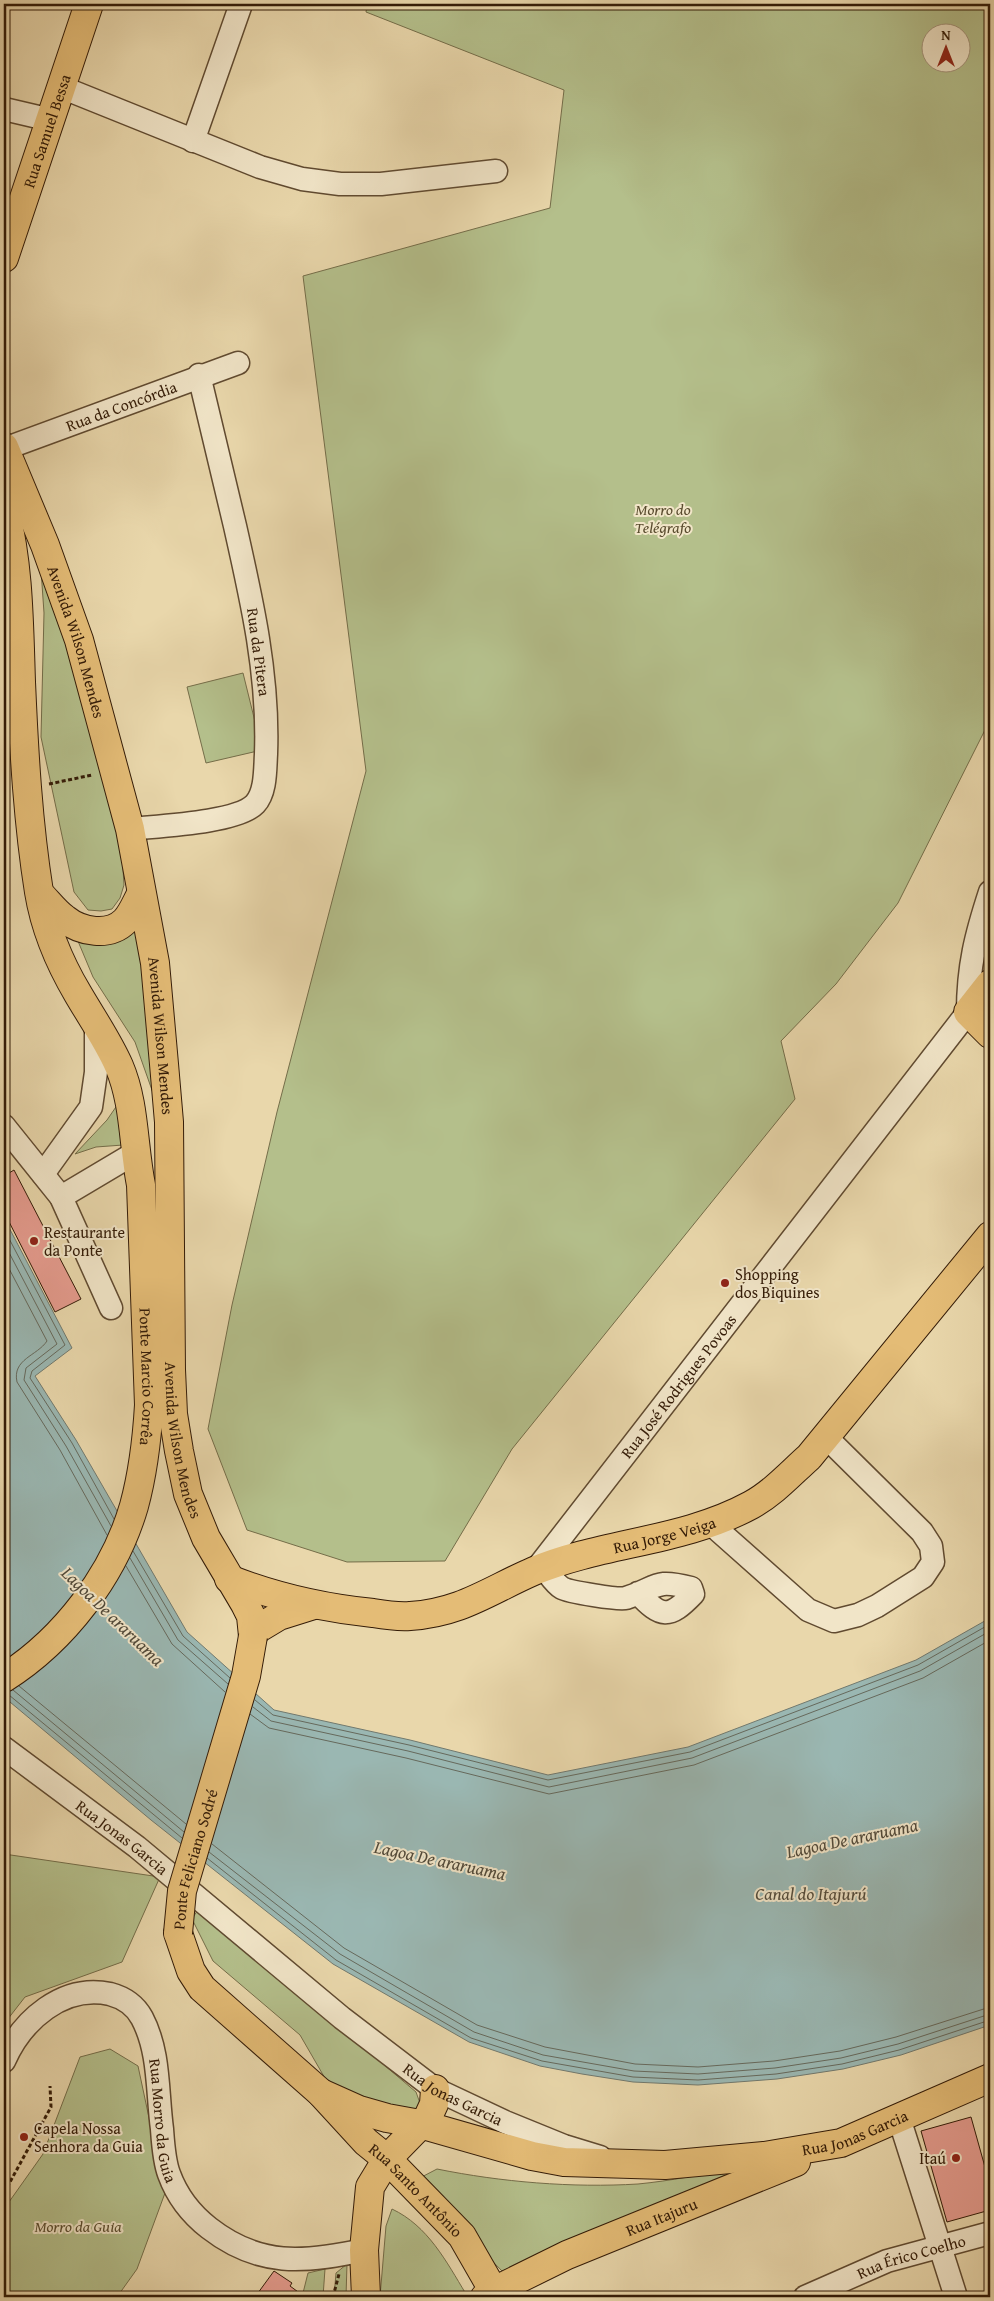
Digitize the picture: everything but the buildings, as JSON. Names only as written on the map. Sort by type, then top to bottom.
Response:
[{"type":"main road","name":"Rua Samuel Bessa","points":[[4,258],[89,4]]},
{"type":"main road","name":"Avenida Wilson Mendes","points":[[4,448],[45,545],[79,640],[130,829],[155,963],[168,1122],[169,1320],[173,1414],[188,1494],[206,1538],[248,1610],[253,1634]]},
{"type":"main road","points":[[4,506],[13,540],[18,588],[26,789],[40,893],[53,944],[62,965],[119,1065],[126,1084],[131,1106],[135,1153]]},
{"type":"main road","points":[[40,893],[64,919],[86,930],[100,931],[110,930],[126,920],[141,894]]},
{"type":"main road","points":[[990,984],[968,1012],[990,1034]]},
{"type":"main road","points":[[135,1153],[168,1122]]},
{"type":"main road","name":"Ponte Marcio Corrêa","points":[[4,1678],[38,1654],[66,1625],[94,1590],[118,1548],[134,1506],[147,1440],[148,1422],[145,1264],[141,1185],[135,1153]]},
{"type":"main road","name":"Rua Jorge Veiga","points":[[229,1579],[262,1592],[317,1604],[383,1614],[408,1616],[429,1614],[470,1603],[539,1570],[595,1552],[642,1543],[711,1524],[751,1505],[776,1489],[808,1457],[990,1236]]},
{"type":"main road","points":[[253,1634],[279,1616],[317,1604]]},
{"type":"main road","name":"Ponte Feliciano Sodré","points":[[253,1634],[246,1676],[182,1891],[178,1933],[191,1971],[202,1988],[321,2093]]},
{"type":"main road","name":"Rua Jonas Garcia","points":[[620,2163],[665,2165],[717,2161],[764,2156],[841,2143],[990,2078]]},
{"type":"main road","points":[[366,2297],[364,2250],[370,2187],[387,2159],[428,2117],[434,2104],[435,2089]]},
{"type":"main road","points":[[321,2093],[359,2110],[387,2118],[420,2124],[532,2156],[564,2162],[620,2163]]},
{"type":"main road","name":"Rua Santo Antônio","points":[[321,2093],[366,2142],[387,2159],[462,2236],[492,2295]]},
{"type":"main road","name":"Rua Itajuru","points":[[492,2295],[567,2255],[841,2143]]},
{"type":"street","points":[[193,141],[241,4]]},
{"type":"street","points":[[61,87],[260,167],[302,179],[340,184],[381,184],[496,171]]},
{"type":"street","points":[[4,109],[51,120]]},
{"type":"street","name":"Rua da Concórdia","points":[[4,448],[238,363]]},
{"type":"street","name":"Rua da Pitera","points":[[130,829],[201,822],[237,814],[253,806],[260,796],[263,785],[267,732],[265,691],[258,640],[250,594],[199,376]]},
{"type":"street","points":[[968,1012],[968,981],[971,956],[990,892]]},
{"type":"street","name":"Rua José Rodrigues Povoas","points":[[539,1570],[968,1012]]},
{"type":"street","points":[[43,1174],[91,1106],[96,1072],[96,1024]]},
{"type":"street","points":[[4,1126],[61,1197],[111,1308]]},
{"type":"street","points":[[61,1197],[135,1153]]},
{"type":"street","points":[[711,1524],[808,1610],[826,1619],[842,1620],[858,1615],[877,1606],[923,1577],[930,1568],[933,1555],[922,1532],[825,1436]]},
{"type":"street","points":[[539,1570],[561,1588],[584,1594],[624,1599],[638,1592]]},
{"type":"street","name":"Rua Jonas Garcia","points":[[4,1748],[137,1847],[342,2018],[435,2089],[505,2122],[564,2146],[620,2163]]},
{"type":"street","name":"Rua Morro da Guia","points":[[4,2061],[9,2050],[32,2020],[49,2005],[64,1996],[82,1992],[102,1992],[117,1996],[131,2003],[142,2016],[150,2034],[158,2078],[161,2128],[169,2173],[184,2204],[204,2224],[229,2243],[256,2254],[287,2259],[312,2259],[364,2250]]},
{"type":"street","points":[[899,2118],[956,2297]]},
{"type":"street","name":"Rua Érico Coelho","points":[[805,2297],[887,2260],[990,2232]]},
{"type":"path","points":[[26,789],[114,770]]},
{"type":"path","points":[[4,2193],[51,2107],[50,2086]]},
{"type":"green space","name":"Morro do Telégrafo","points":[[367,4],[990,4],[990,720],[898,903],[836,984],[781,1041],[795,1099],[512,1449],[445,1561],[347,1562],[247,1530],[208,1429],[232,1305],[277,1112],[366,771],[303,276],[550,208],[564,90],[366,12]]},
{"type":"green space","points":[[39,541],[89,719],[122,853],[124,885],[120,898],[112,909],[101,911],[88,910],[74,892],[41,737],[44,613]]},
{"type":"green space","points":[[243,673],[262,750],[206,763],[187,687]]},
{"type":"green space","points":[[142,922],[159,1110],[135,1042],[93,977],[75,934]]},
{"type":"green space","points":[[120,1101],[123,1145],[96,1147],[75,1154],[107,1120]]},
{"type":"green space","points":[[4,1854],[160,1877],[122,1962],[25,1997],[4,2024]]},
{"type":"green space","points":[[199,1908],[416,2092],[421,2106],[413,2117],[337,2099],[300,2035],[213,1961],[192,1919]]},
{"type":"green space","name":"Morro da Guia","points":[[110,2049],[138,2066],[165,2193],[137,2269],[117,2297],[4,2297],[4,2209],[43,2154],[80,2057]]},
{"type":"green space","points":[[437,2169],[511,2181],[613,2185],[650,2183],[735,2169],[707,2196],[502,2271],[414,2181]]},
{"type":"green space","points":[[392,2209],[416,2225],[435,2246],[466,2294],[463,2297],[380,2297],[386,2226]]},
{"type":"green space","points":[[347,2264],[346,2297],[334,2297],[336,2273]]},
{"type":"green space","points":[[325,2269],[323,2297],[302,2297],[308,2273]]},
{"type":"water","name":"Canal do Itajurú","points":[[4,1218],[72,1348],[35,1376],[76,1440],[187,1632],[274,1710],[410,1740],[548,1775],[688,1747],[916,1660],[990,1618],[990,2025],[901,2055],[843,2069],[777,2079],[698,2085],[633,2082],[540,2066],[469,2042],[333,1964],[151,1820],[4,1697]]},
{"type":"place","name":"Restaurante da Ponte","points":[[34,1241]]},
{"type":"place","name":"Shopping dos Biquines","points":[[725,1283]]},
{"type":"place","name":"Capela Nossa Senhora da Guia","points":[[24,2137]]},
{"type":"place","name":"Itaú","points":[[956,2158]]},
{"type":"water label","name":"Lagoa De araruama","points":[[113,1616]]},
{"type":"water label","name":"Lagoa De araruama","points":[[852,1838]]},
{"type":"water label","name":"Lagoa De araruama","points":[[440,1860]]}]
